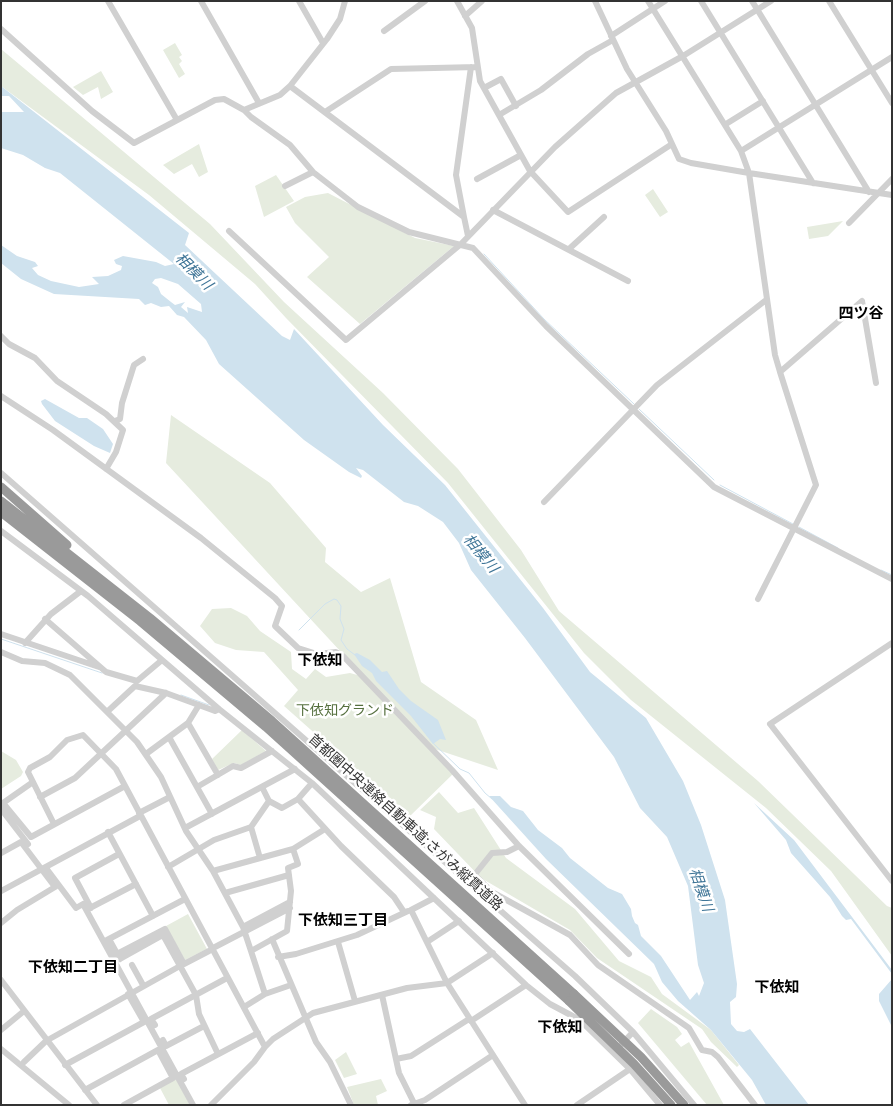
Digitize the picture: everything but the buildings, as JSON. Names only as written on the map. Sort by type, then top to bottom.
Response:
[{"type":"highway","points":[[1,488],[150,618]]},
{"type":"highway","name":"首都圏中央連絡自動車道;さがみ縦貫道路","points":[[1,501],[150,618],[292,739],[572,997],[671,1105]]},
{"type":"highway","name":"首都圏中央連絡自動車道;さがみ縦貫道路","points":[[1,513],[140,621],[266,727],[641,1057],[684,1105]]},
{"type":"street","points":[[108,1],[177,120]]},
{"type":"street","points":[[201,1],[259,103]]},
{"type":"street","points":[[299,1],[323,43]]},
{"type":"street","points":[[244,110],[280,95],[290,86],[340,18],[345,1]]},
{"type":"street","points":[[384,30],[425,1]]},
{"type":"street","points":[[457,1],[472,28],[473,67],[455,180],[468,236]]},
{"type":"street","points":[[466,16],[482,1]]},
{"type":"street","points":[[595,1],[635,82],[666,131],[679,159],[684,162],[748,173],[892,195]]},
{"type":"street","points":[[648,1],[741,151],[748,173],[775,355],[816,485],[758,599]]},
{"type":"street","points":[[499,115],[541,90],[588,54],[665,1]]},
{"type":"street","points":[[701,1],[813,183]]},
{"type":"street","points":[[752,1],[869,192]]},
{"type":"street","points":[[229,231],[346,340],[461,244],[530,172],[601,106],[635,82],[683,56],[771,1]]},
{"type":"street","points":[[829,1],[892,103]]},
{"type":"street","points":[[1,29],[92,111],[134,143],[220,98],[244,110],[290,145],[313,172],[358,207],[409,232],[473,248],[546,326],[714,487],[892,579]]},
{"type":"street","points":[[741,151],[892,57]]},
{"type":"street","points":[[473,67],[530,172],[568,212],[672,144]]},
{"type":"street","points":[[325,112],[391,69],[473,67]]},
{"type":"street","points":[[484,88],[501,79],[516,106]]},
{"type":"street","points":[[290,86],[464,218]]},
{"type":"street","points":[[726,124],[763,101]]},
{"type":"street","points":[[477,179],[521,155]]},
{"type":"street","points":[[285,186],[313,172]]},
{"type":"street","points":[[849,222],[892,179]]},
{"type":"street","points":[[494,210],[628,281]]},
{"type":"street","points":[[569,249],[604,217]]},
{"type":"street","points":[[544,502],[658,385],[766,300]]},
{"type":"street","points":[[780,372],[862,302],[876,383]]},
{"type":"street","points":[[1,336],[10,344],[34,358],[57,381],[115,422],[123,430],[116,452],[106,469]]},
{"type":"street","points":[[115,422],[120,419],[122,403],[134,365],[143,359]]},
{"type":"street","points":[[1,396],[201,538],[275,598],[282,606],[275,620],[275,626],[298,648],[317,654],[336,652],[343,656],[452,770],[519,846],[629,954]]},
{"type":"street","points":[[1,473],[574,976],[633,1032],[694,1105]]},
{"type":"street","points":[[1,532],[81,591],[219,709],[295,769],[526,985],[550,1004],[580,1020],[630,1069],[660,1105]]},
{"type":"street","points":[[25,643],[45,619],[81,591]]},
{"type":"street","points":[[45,619],[106,672],[137,681],[162,660]]},
{"type":"street","points":[[1,634],[100,667]]},
{"type":"street","points":[[892,643],[770,724],[892,881]]},
{"type":"street","points":[[2,654],[22,661],[45,663],[70,675],[127,730],[146,754],[185,828],[213,871],[244,929],[265,994]]},
{"type":"street","points":[[108,711],[135,686],[166,693],[215,711],[219,709]]},
{"type":"street","points":[[40,796],[75,778],[166,693]]},
{"type":"street","points":[[146,754],[188,724],[199,704]]},
{"type":"street","points":[[188,724],[218,775]]},
{"type":"street","points":[[54,824],[28,772],[30,768],[50,758],[67,740],[83,734],[116,769],[265,1047]]},
{"type":"street","points":[[169,737],[212,814]]},
{"type":"street","points":[[197,787],[233,766],[241,768],[272,751]]},
{"type":"street","points":[[185,828],[295,769]]},
{"type":"street","points":[[2,806],[33,782]]},
{"type":"street","points":[[262,787],[269,801],[282,808],[298,799],[312,784]]},
{"type":"street","points":[[2,806],[29,837],[125,786]]},
{"type":"street","points":[[1,891],[170,797]]},
{"type":"street","points":[[298,799],[325,829],[394,897],[404,912]]},
{"type":"street","points":[[168,867],[214,840],[251,827],[269,801]]},
{"type":"street","points":[[1,923],[17,910],[55,889],[43,867],[2,806]]},
{"type":"street","points":[[251,827],[260,858]]},
{"type":"street","points":[[213,871],[293,849],[325,829]]},
{"type":"street","points":[[108,832],[153,916]]},
{"type":"street","points":[[1,853],[21,842],[76,908],[83,904],[89,909]]},
{"type":"street","points":[[468,883],[492,854],[507,852],[519,846]]},
{"type":"street","points":[[251,951],[288,931],[290,905],[288,868],[298,864],[293,849]]},
{"type":"street","points":[[65,1065],[144,1022],[75,878],[120,854]]},
{"type":"street","points":[[475,875],[492,892],[570,935],[598,965],[689,1028],[702,1050],[715,1054],[742,1085],[755,1105]]},
{"type":"street","points":[[225,893],[289,876]]},
{"type":"street","points":[[89,909],[136,884]]},
{"type":"street","points":[[278,957],[296,954],[357,935],[434,898]]},
{"type":"street","points":[[105,941],[185,899]]},
{"type":"street","points":[[117,954],[165,929],[184,964],[290,905]]},
{"type":"street","points":[[411,910],[446,983],[525,1105]]},
{"type":"street","points":[[427,942],[459,921]]},
{"type":"street","points":[[105,941],[120,958],[163,935],[196,995],[204,1026],[218,1054]]},
{"type":"street","points":[[272,939],[305,1017],[351,1105]]},
{"type":"street","points":[[338,942],[355,1001]]},
{"type":"street","points":[[211,1105],[254,1062],[265,1047],[305,1017],[355,1001],[407,988],[446,983],[492,953]]},
{"type":"street","points":[[132,965],[144,985]]},
{"type":"street","points":[[24,1062],[46,1041],[180,966]]},
{"type":"street","points":[[204,1026],[166,1046],[151,1019],[228,978]]},
{"type":"street","points":[[1,980],[97,1105]]},
{"type":"street","points":[[244,1007],[265,994],[292,985]]},
{"type":"street","points":[[396,1059],[411,1056],[526,985]]},
{"type":"street","points":[[130,993],[193,1105]]},
{"type":"street","points":[[382,995],[399,1073],[413,1104],[427,1102],[493,1055]]},
{"type":"street","points":[[2,1026],[24,1011]]},
{"type":"street","points":[[613,1052],[633,1032]]},
{"type":"street","points":[[198,1105],[181,1074],[258,1033]]},
{"type":"street","points":[[1,1050],[69,1105]]},
{"type":"street","points":[[85,1090],[158,1050],[173,1078],[124,1105]]},
{"type":"street","points":[[577,1105],[630,1069]]},
{"type":"green space","points":[[175,43],[182,55],[179,57],[182,61],[179,64],[185,74],[179,78],[163,50]]},
{"type":"green space","points":[[1,49],[210,224],[284,302],[383,393],[458,469],[521,550],[559,611],[758,781],[887,906],[892,908],[892,956],[831,871],[766,808],[631,700],[584,653],[448,483],[255,284],[149,195],[1,86]]},
{"type":"green space","points":[[101,71],[113,92],[101,99],[98,87],[83,95],[73,87]]},
{"type":"green space","points":[[199,144],[208,172],[199,177],[192,164],[174,174],[163,165]]},
{"type":"green space","points":[[276,175],[294,201],[264,217],[255,186]]},
{"type":"green space","points":[[653,189],[668,212],[660,217],[645,195]]},
{"type":"green space","points":[[328,193],[415,238],[454,246],[360,324],[307,277],[329,257],[295,223],[286,207],[305,197]]},
{"type":"green space","points":[[843,221],[828,236],[809,239],[807,227]]},
{"type":"green space","name":"下依知グランド","points":[[171,415],[270,483],[326,548],[325,562],[361,592],[390,578],[421,682],[476,720],[498,770],[432,748],[455,772],[409,817],[284,706],[298,690],[264,652],[236,650],[215,643],[200,626],[212,609],[231,608],[247,616],[260,631],[291,652],[292,669],[306,679],[315,669],[326,677],[350,673],[361,676],[379,693],[166,463]]},
{"type":"green space","points":[[242,730],[266,751],[241,765],[234,763],[218,770],[212,759]]},
{"type":"green space","points":[[1,751],[16,760],[23,772],[21,776],[1,789]]},
{"type":"green space","points":[[439,792],[458,813],[474,808],[506,858],[575,909],[619,961],[651,977],[662,994],[711,1030],[739,1065],[737,1067],[711,1042],[702,1029],[597,958],[570,930],[481,878],[434,829],[436,817],[420,810]]},
{"type":"green space","points":[[188,914],[207,949],[185,960],[166,926]]},
{"type":"green space","points":[[651,1009],[677,1027],[682,1034],[675,1040],[681,1047],[689,1042],[724,1105],[707,1105],[638,1023]]},
{"type":"green space","points":[[346,1052],[357,1074],[344,1078],[335,1060]]},
{"type":"green space","points":[[176,1079],[190,1105],[169,1105],[160,1088]]},
{"type":"green space","points":[[381,1079],[387,1091],[376,1096],[378,1105],[354,1105],[347,1087]]},
{"type":"water","name":"相模川","points":[[1,86],[189,233],[185,245],[282,336],[290,340],[294,329],[383,425],[445,485],[543,608],[590,672],[646,718],[683,781],[701,825],[725,900],[737,984],[736,997],[730,1002],[731,1024],[737,1031],[744,1032],[750,1029],[809,1105],[766,1105],[752,1080],[711,1030],[678,1001],[662,982],[654,964],[546,859],[489,796],[500,796],[511,807],[523,811],[538,830],[562,848],[570,858],[608,888],[622,894],[631,909],[641,936],[661,956],[690,1000],[697,992],[699,996],[704,983],[698,965],[688,886],[667,837],[640,808],[614,757],[525,638],[471,570],[459,543],[443,522],[418,506],[404,502],[363,470],[356,468],[362,476],[361,478],[349,472],[304,440],[219,364],[206,340],[184,317],[177,315],[169,306],[161,307],[151,303],[145,305],[139,299],[54,294],[21,279],[1,263],[1,245],[17,256],[35,262],[38,266],[32,268],[38,275],[51,281],[79,287],[99,284],[92,277],[108,276],[121,270],[122,266],[116,264],[114,260],[123,256],[156,262],[165,266],[174,264],[60,173],[45,168],[23,155],[1,148],[1,112],[24,112],[9,96],[1,96]],"holes":[[[161,278],[178,284],[201,304],[202,312],[187,307],[188,313],[181,307],[185,302],[175,305],[161,294],[158,287],[152,283],[155,279]]]},
{"type":"water","points":[[45,399],[79,418],[87,418],[103,429],[113,444],[110,453],[94,446],[55,421],[42,404],[41,401]]},
{"type":"water","points":[[357,653],[370,660],[382,672],[387,671],[399,689],[411,701],[438,720],[446,740],[440,739],[433,744],[411,716],[376,681],[372,673],[362,666],[354,654]]},
{"type":"water","points":[[754,803],[794,840],[892,970],[892,974],[851,919],[846,920],[842,916],[830,897],[791,853],[786,840]]},
{"type":"water","points":[[892,979],[892,1027],[879,1001],[879,994]]},
{"type":"waterway","points":[[484,254],[544,319],[634,404]]},
{"type":"waterway","points":[[639,409],[714,480]]},
{"type":"waterway","points":[[720,485],[793,524]]},
{"type":"waterway","points":[[799,527],[838,548]]},
{"type":"waterway","points":[[881,570],[892,575]]},
{"type":"waterway","points":[[299,630],[325,604],[334,599],[337,600],[341,606],[340,619],[344,629],[341,640],[347,649],[355,655]]},
{"type":"waterway","points":[[1,639],[102,673]]},
{"type":"waterway","points":[[181,695],[209,705]]},
{"type":"waterway","points":[[433,743],[460,769],[469,773],[492,799]]},
{"type":"district","name":"四ツ谷","points":[[861,314]]},
{"type":"district","name":"下依知","points":[[320,661]]},
{"type":"district","name":"下依知三丁目","points":[[343,921]]},
{"type":"district","name":"下依知二丁目","points":[[73,968]]},
{"type":"district","name":"下依知","points":[[777,988]]},
{"type":"district","name":"下依知","points":[[560,1028]]}]
